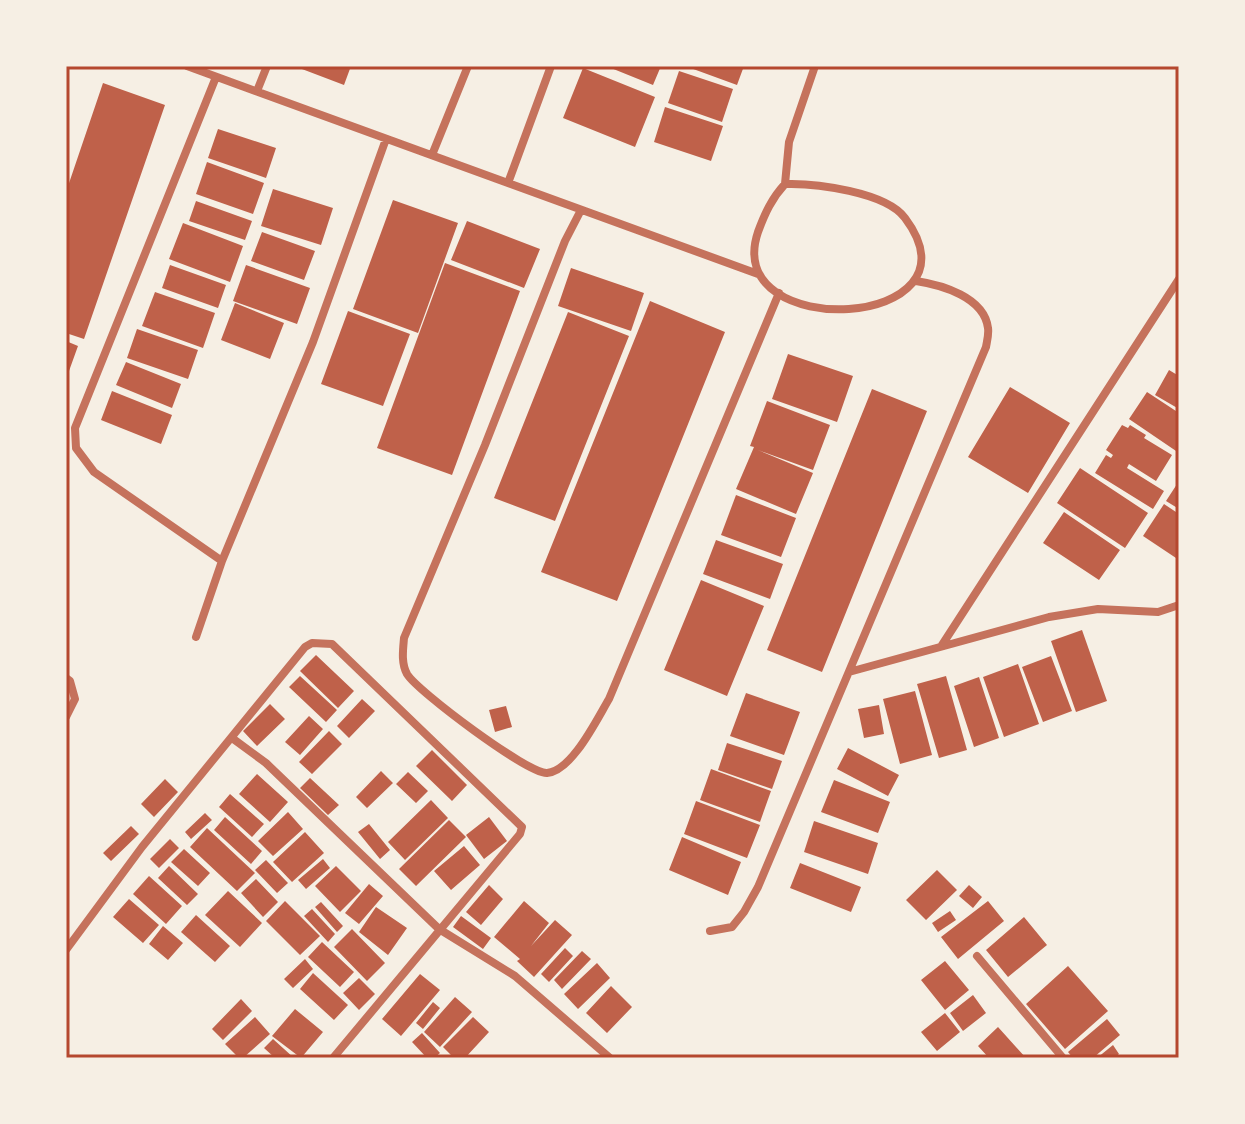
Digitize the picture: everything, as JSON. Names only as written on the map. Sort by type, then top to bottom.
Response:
[{"type":"street","points":[[187,66],[758,274]]},
{"type":"street","points":[[257,91],[267,66]]},
{"type":"street","points":[[432,155],[468,66]]},
{"type":"street","points":[[508,183],[551,66]]},
{"type":"street","points":[[785,184],[806,184],[868,197],[903,215],[911,226],[920,254],[916,281],[905,293],[890,300],[868,307],[842,309],[810,305],[779,293],[758,274],[754,259],[755,242],[766,210],[785,184],[789,142],[815,66]]},
{"type":"street","points":[[216,77],[75,428],[76,448],[94,472],[222,561]]},
{"type":"street","points":[[196,637],[222,561],[313,342],[386,139]]},
{"type":"street","points":[[581,210],[565,241],[485,445],[404,638],[402,659],[407,675],[470,729],[534,770],[546,773],[559,768],[584,743],[609,699],[779,293]]},
{"type":"street","points":[[942,645],[1179,279]]},
{"type":"street","points":[[710,931],[732,927],[758,887],[986,347],[989,328],[983,312],[951,289],[916,281]]},
{"type":"street","points":[[849,672],[1049,617],[1098,609],[1158,612],[1179,605]]},
{"type":"street","points":[[66,950],[142,847],[305,647],[312,643],[332,644],[522,827],[520,834],[333,1058]]},
{"type":"street","points":[[66,678],[70,681],[75,699],[66,717]]},
{"type":"street","points":[[232,738],[266,763],[439,929],[515,976],[610,1058]]},
{"type":"street","points":[[977,956],[1063,1058]]},
{"type":"building","points":[[294,66],[351,66],[344,85]]},
{"type":"building","points":[[606,66],[661,66],[653,85]]},
{"type":"building","points":[[685,66],[744,66],[737,85]]},
{"type":"building","points":[[583,68],[655,97],[635,147],[563,118]]},
{"type":"building","points":[[679,71],[733,89],[722,122],[668,103]]},
{"type":"building","points":[[103,83],[165,105],[84,339],[66,333],[66,192]]},
{"type":"building","points":[[665,107],[723,126],[711,161],[654,142]]},
{"type":"building","points":[[218,129],[276,148],[266,178],[208,158]]},
{"type":"building","points":[[207,162],[264,183],[253,214],[196,194]]},
{"type":"building","points":[[273,189],[333,208],[321,245],[261,226]]},
{"type":"building","points":[[393,200],[458,223],[418,333],[353,309]]},
{"type":"building","points":[[196,201],[252,221],[245,240],[189,221]]},
{"type":"building","points":[[467,221],[540,249],[524,288],[451,260]]},
{"type":"building","points":[[183,223],[243,246],[230,282],[169,259]]},
{"type":"building","points":[[262,232],[315,251],[304,280],[251,261]]},
{"type":"building","points":[[445,263],[520,291],[452,475],[377,448]]},
{"type":"building","points":[[170,265],[226,285],[218,308],[162,288]]},
{"type":"building","points":[[246,265],[310,288],[297,324],[233,301]]},
{"type":"building","points":[[571,268],[644,293],[631,331],[558,306]]},
{"type":"building","points":[[155,292],[215,313],[203,348],[142,326]]},
{"type":"building","points":[[650,301],[725,332],[617,601],[541,572]]},
{"type":"building","points":[[235,303],[284,323],[270,359],[221,340]]},
{"type":"building","points":[[348,311],[410,334],[383,406],[321,384]]},
{"type":"building","points":[[568,312],[629,336],[555,521],[494,498]]},
{"type":"building","points":[[137,329],[198,350],[188,379],[127,358]]},
{"type":"building","points":[[66,341],[78,346],[69,371],[66,369]]},
{"type":"building","points":[[788,354],[853,376],[837,422],[772,399]]},
{"type":"building","points":[[126,362],[181,384],[172,408],[116,385]]},
{"type":"building","points":[[1169,370],[1179,376],[1179,409],[1155,395]]},
{"type":"building","points":[[1010,387],[1070,423],[1028,493],[968,457]]},
{"type":"building","points":[[872,389],[927,411],[822,672],[767,650]]},
{"type":"building","points":[[112,391],[172,415],[161,444],[101,420]]},
{"type":"building","points":[[1147,392],[1179,413],[1179,453],[1129,419]]},
{"type":"building","points":[[767,401],[830,425],[813,470],[758,450],[813,473],[796,514],[736,489],[754,447],[750,446]]},
{"type":"building","points":[[1122,425],[1128,428],[1130,425],[1146,435],[1144,438],[1172,455],[1156,481],[1129,464],[1127,468],[1164,491],[1153,509],[1095,473],[1106,455],[1111,458],[1113,455],[1106,450]]},
{"type":"building","points":[[1080,468],[1148,513],[1125,548],[1057,503]]},
{"type":"building","points":[[1179,481],[1179,509],[1166,501]]},
{"type":"building","points":[[736,495],[796,518],[781,557],[721,535]]},
{"type":"building","points":[[1164,504],[1179,514],[1179,560],[1143,536]]},
{"type":"building","points":[[1064,512],[1120,550],[1099,580],[1043,543]]},
{"type":"building","points":[[716,540],[783,564],[770,599],[703,574]]},
{"type":"building","points":[[701,580],[764,606],[727,696],[664,670]]},
{"type":"building","points":[[1082,630],[1107,701],[1076,712],[1051,641]]},
{"type":"building","points":[[316,655],[354,691],[338,708],[300,671]]},
{"type":"building","points":[[1051,656],[1072,711],[1043,722],[1022,667]]},
{"type":"building","points":[[1018,664],[1039,724],[1004,737],[983,677]]},
{"type":"building","points":[[300,676],[337,710],[326,722],[289,687]]},
{"type":"building","points":[[946,676],[967,750],[939,758],[917,684]]},
{"type":"building","points":[[979,677],[999,738],[974,747],[954,686]]},
{"type":"building","points":[[915,691],[932,755],[900,764],[883,699]]},
{"type":"building","points":[[746,693],[800,712],[784,755],[730,736]]},
{"type":"building","points":[[362,699],[375,711],[349,738],[337,726]]},
{"type":"building","points":[[270,704],[285,719],[257,746],[243,731]]},
{"type":"building","points":[[879,705],[884,734],[864,738],[858,709]]},
{"type":"building","points":[[506,706],[512,727],[495,732],[489,710]]},
{"type":"building","points":[[309,716],[323,729],[300,755],[285,742]]},
{"type":"building","points":[[329,731],[342,744],[312,774],[299,762]]},
{"type":"building","points":[[727,743],[782,761],[772,789],[718,770]]},
{"type":"building","points":[[848,748],[899,775],[888,796],[837,769]]},
{"type":"building","points":[[432,750],[467,785],[452,801],[416,766]]},
{"type":"building","points":[[711,769],[771,791],[760,822],[700,800]]},
{"type":"building","points":[[381,771],[393,783],[367,808],[356,797]]},
{"type":"building","points":[[408,772],[428,791],[416,803],[396,784]]},
{"type":"building","points":[[257,774],[288,802],[270,822],[239,794]]},
{"type":"building","points":[[310,778],[339,805],[328,815],[300,788]]},
{"type":"building","points":[[165,779],[178,792],[154,817],[141,804]]},
{"type":"building","points":[[834,780],[890,802],[878,833],[821,812]]},
{"type":"building","points":[[230,794],[264,824],[252,837],[219,807]]},
{"type":"building","points":[[431,800],[448,818],[405,860],[388,842]]},
{"type":"building","points":[[696,801],[760,825],[747,858],[684,834]]},
{"type":"building","points":[[288,812],[303,829],[273,856],[258,841]]},
{"type":"building","points":[[205,813],[212,820],[191,839],[185,832]]},
{"type":"building","points":[[225,817],[262,851],[251,864],[214,830]]},
{"type":"building","points":[[489,817],[507,841],[484,859],[466,835]]},
{"type":"building","points":[[449,820],[466,837],[416,886],[399,869]]},
{"type":"building","points":[[814,821],[878,843],[868,874],[804,852]]},
{"type":"building","points":[[369,824],[390,850],[380,859],[358,832]]},
{"type":"building","points":[[131,826],[139,834],[111,861],[103,853]]},
{"type":"building","points":[[207,828],[255,873],[237,891],[190,847]]},
{"type":"building","points":[[305,832],[324,853],[292,882],[273,862]]},
{"type":"building","points":[[682,837],[741,862],[728,895],[669,870]]},
{"type":"building","points":[[170,839],[179,848],[159,868],[150,859]]},
{"type":"building","points":[[464,846],[480,865],[451,890],[434,871]]},
{"type":"building","points":[[184,849],[210,873],[198,886],[171,862]]},
{"type":"building","points":[[323,859],[330,868],[306,889],[298,880]]},
{"type":"building","points":[[266,860],[288,883],[277,893],[255,870]]},
{"type":"building","points":[[800,863],[861,887],[851,912],[790,888]]},
{"type":"building","points":[[169,866],[198,894],[187,905],[158,878]]},
{"type":"building","points":[[336,866],[361,891],[340,912],[315,886]]},
{"type":"building","points":[[937,870],[957,890],[926,920],[906,900]]},
{"type":"building","points":[[149,876],[182,906],[166,924],[133,894]]},
{"type":"building","points":[[256,879],[278,902],[263,917],[241,893]]},
{"type":"building","points":[[369,884],[383,896],[359,924],[345,913]]},
{"type":"building","points":[[489,885],[503,899],[481,925],[466,912]]},
{"type":"building","points":[[969,885],[982,897],[973,908],[959,896]]},
{"type":"building","points":[[228,891],[262,923],[240,947],[205,915]]},
{"type":"building","points":[[129,899],[159,925],[143,943],[113,917]]},
{"type":"building","points":[[285,901],[320,936],[300,955],[266,921]]},
{"type":"building","points":[[524,901],[549,923],[531,946],[555,920],[572,935],[534,977],[517,961],[520,959],[494,937]]},
{"type":"building","points":[[988,901],[1004,921],[958,959],[941,937]]},
{"type":"building","points":[[321,902],[343,926],[337,932],[315,907]]},
{"type":"building","points":[[376,907],[407,928],[388,955],[359,932]]},
{"type":"building","points":[[312,909],[335,934],[328,942],[304,916]]},
{"type":"building","points":[[950,911],[956,920],[938,932],[932,923]]},
{"type":"building","points":[[196,915],[230,946],[215,962],[181,932]]},
{"type":"building","points":[[461,916],[491,938],[483,949],[453,927]]},
{"type":"building","points":[[1024,917],[1047,945],[1008,977],[986,950]]},
{"type":"building","points":[[163,926],[183,943],[168,960],[149,944]]},
{"type":"building","points":[[352,929],[385,963],[367,981],[334,947]]},
{"type":"building","points":[[322,942],[354,972],[340,987],[308,957]]},
{"type":"building","points":[[565,948],[573,956],[549,982],[541,974]]},
{"type":"building","points":[[582,951],[591,959],[562,989],[554,980]]},
{"type":"building","points":[[305,959],[313,969],[293,988],[284,979]]},
{"type":"building","points":[[945,961],[969,990],[945,1010],[921,980]]},
{"type":"building","points":[[597,963],[610,978],[578,1009],[564,994]]},
{"type":"building","points":[[1068,966],[1108,1011],[1065,1049],[1026,1004]]},
{"type":"building","points":[[313,973],[348,1005],[334,1020],[300,989]]},
{"type":"building","points":[[420,974],[440,990],[401,1036],[382,1019]]},
{"type":"building","points":[[359,978],[375,994],[359,1010],[343,993]]},
{"type":"building","points":[[611,986],[632,1007],[607,1033],[586,1013]]},
{"type":"building","points":[[973,995],[986,1013],[963,1031],[950,1013]]},
{"type":"building","points":[[455,997],[472,1012],[440,1047],[424,1032]]},
{"type":"building","points":[[241,999],[252,1011],[223,1040],[212,1029]]},
{"type":"building","points":[[433,1002],[440,1008],[423,1029],[416,1023]]},
{"type":"building","points":[[295,1009],[323,1032],[301,1058],[272,1036]]},
{"type":"building","points":[[945,1013],[960,1032],[937,1051],[921,1032]]},
{"type":"building","points":[[255,1017],[270,1034],[243,1058],[239,1058],[225,1044]]},
{"type":"building","points":[[473,1017],[489,1032],[465,1058],[454,1058],[443,1047]]},
{"type":"building","points":[[1107,1019],[1120,1035],[1093,1058],[1073,1058],[1068,1052]]},
{"type":"building","points":[[998,1027],[1026,1058],[989,1058],[978,1046]]},
{"type":"building","points":[[422,1033],[440,1053],[434,1058],[427,1058],[412,1042]]},
{"type":"building","points":[[273,1039],[294,1058],[275,1058],[264,1048]]},
{"type":"building","points":[[1113,1045],[1119,1054],[1114,1058],[1097,1058]]}]
